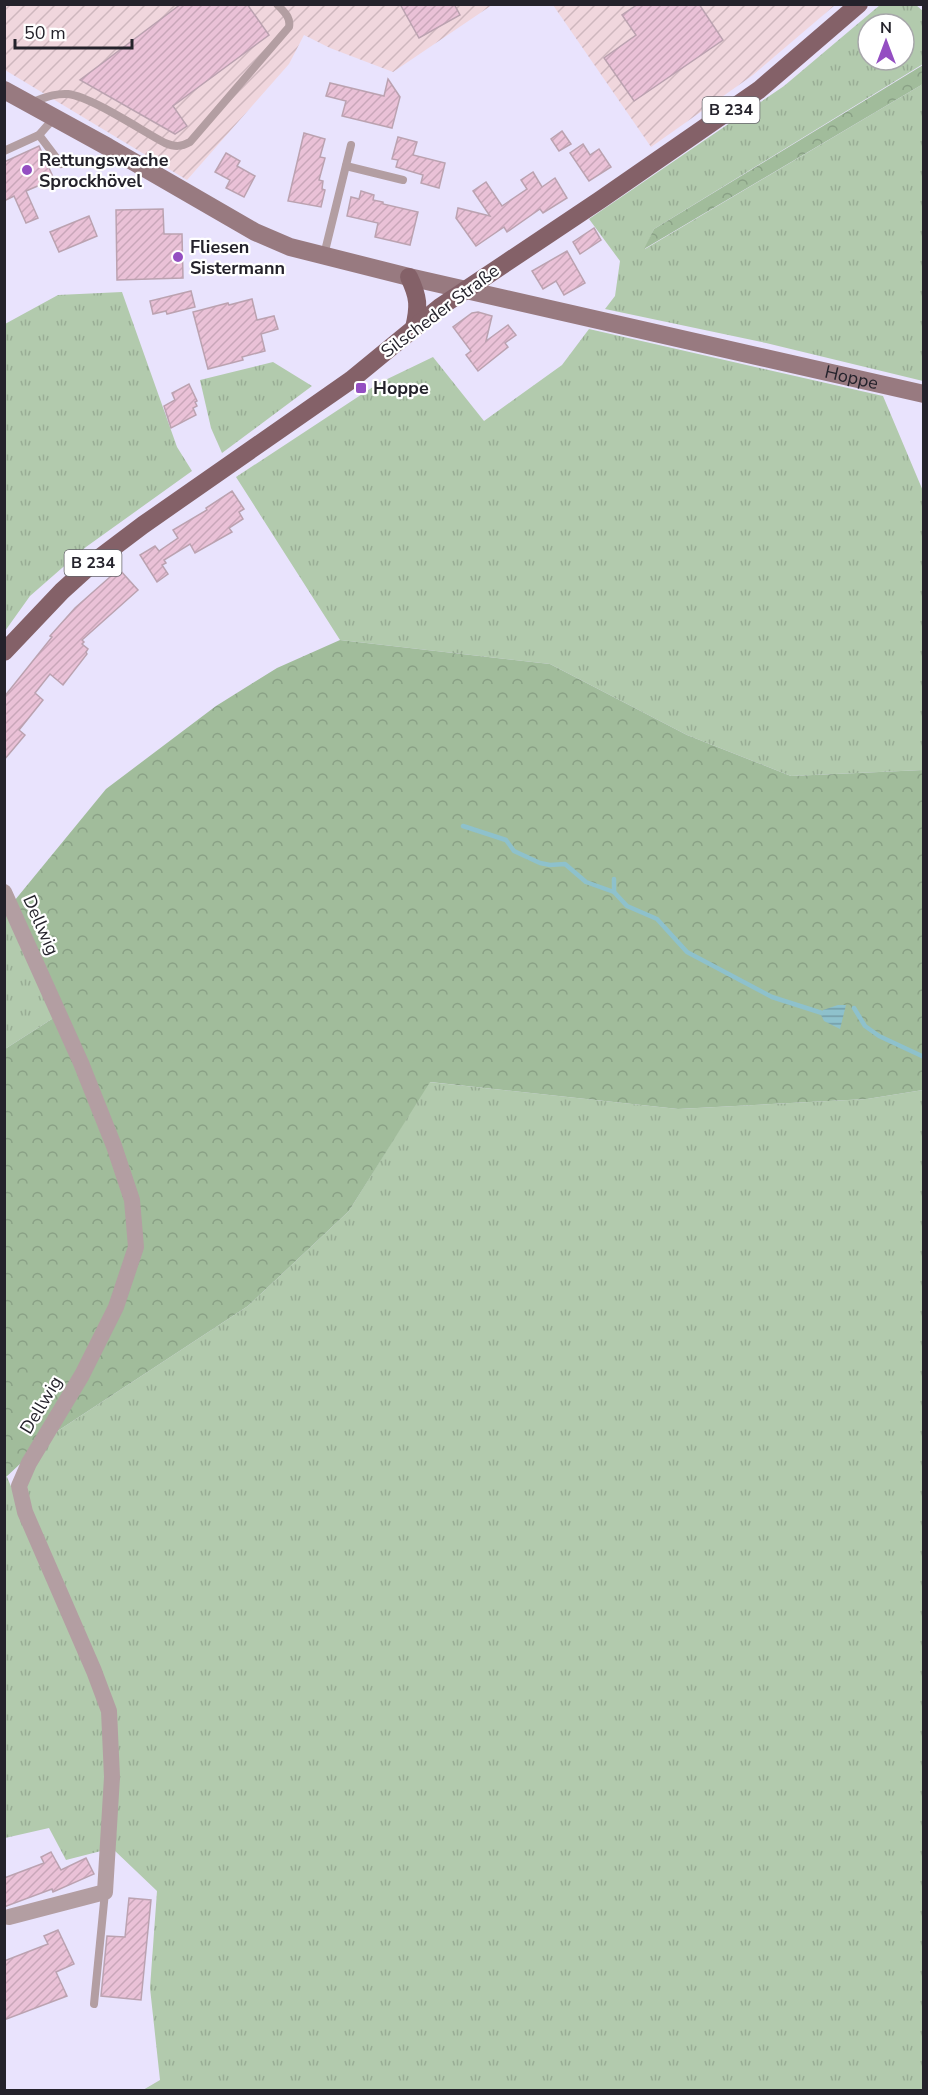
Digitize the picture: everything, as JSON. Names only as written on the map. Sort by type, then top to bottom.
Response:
[{"type":"main road","name":"Silscheder Straße","points":[[4,652],[55,598],[94,562],[143,525],[351,380],[465,289],[600,200],[759,90],[859,4]]},
{"type":"main road","name":"Hoppe","points":[[4,90],[255,232],[284,244],[409,277],[924,394]]},
{"type":"main road","points":[[409,277],[417,293],[419,308],[414,328]]},
{"type":"street","name":"Dellwig","points":[[4,892],[81,1063],[114,1146],[132,1200],[136,1246],[117,1307],[82,1375],[28,1463],[19,1486],[25,1512],[94,1671],[108,1711],[112,1778],[105,1892]]},
{"type":"street","points":[[7,1916],[105,1892]]},
{"type":"lane","points":[[28,103],[59,94],[85,98],[165,143],[178,147],[183,146],[190,142],[289,27],[288,16],[277,4]]},
{"type":"lane","points":[[4,151],[39,135],[55,118]]},
{"type":"lane","points":[[39,135],[61,164]]},
{"type":"lane","points":[[324,256],[351,145]]},
{"type":"lane","points":[[346,166],[403,180]]},
{"type":"lane","points":[[94,2004],[105,1892]]},
{"type":"shaded area","points":[[5,5],[492,5],[393,72],[330,48],[304,35],[289,64],[187,180],[5,70]]},
{"type":"shaded area","points":[[553,5],[835,5],[753,75],[651,147]]},
{"type":"shaded area","points":[[846,1005],[840,1029],[824,1021],[821,1015],[823,1010]]},
{"type":"green space","points":[[880,5],[916,5],[923,11],[923,64],[916,68],[916,12],[872,12]]},
{"type":"green space","points":[[856,25],[856,72],[910,72],[654,229],[645,249],[923,84],[923,381],[766,343],[605,309],[615,296],[620,261],[589,219],[784,86]]},
{"type":"green space","points":[[923,65],[923,84],[644,249],[654,229],[912,72],[916,72],[916,69]]},
{"type":"green space","points":[[122,292],[177,447],[192,471],[86,547],[30,596],[5,631],[5,324],[58,295]]},
{"type":"green space","points":[[589,329],[883,396],[923,491],[923,770],[791,776],[687,735],[550,664],[340,640],[236,477],[379,383],[433,357],[484,421],[562,365]]},
{"type":"green space","points":[[273,362],[312,386],[222,453],[211,428],[200,380]]},
{"type":"green space","points":[[340,640],[550,664],[687,735],[791,776],[923,770],[923,1090],[867,1099],[678,1109],[430,1082],[349,1211],[248,1306],[50,1436],[5,1478],[5,1049],[55,1017],[15,900],[106,789],[216,706],[277,668]]},
{"type":"green space","points":[[4,901],[55,1017],[5,1049],[4,1049]]},
{"type":"green space","points":[[429,1082],[678,1109],[867,1099],[923,1090],[923,2090],[143,2090],[160,2080],[150,1988],[157,1891],[114,1850],[117,1752],[29,1511],[26,1474],[50,1436],[248,1306],[349,1211]]},
{"type":"green space","points":[[7,1477],[91,1674],[106,1715],[105,1850],[66,1860],[49,1828],[5,1838],[4,1478]]},
{"type":"building","points":[[181,4],[247,4],[269,35],[173,106],[187,126],[175,134],[80,80]]},
{"type":"building","points":[[400,4],[454,4],[460,15],[419,38]]},
{"type":"building","points":[[638,4],[699,4],[723,40],[634,101],[604,58],[636,35],[622,15]]},
{"type":"building","points":[[388,79],[400,97],[392,128],[342,116],[346,101],[326,96],[330,83],[384,96]]},
{"type":"building","points":[[562,131],[571,144],[559,151],[551,139]]},
{"type":"building","points":[[304,133],[325,139],[320,157],[325,158],[319,180],[323,181],[322,189],[325,190],[321,207],[288,201]]},
{"type":"building","points":[[398,137],[417,142],[413,155],[445,163],[439,188],[421,183],[423,175],[396,167],[398,160],[392,159]]},
{"type":"building","points":[[583,144],[590,155],[599,149],[611,167],[589,181],[570,153]]},
{"type":"building","name":"Rettungswache Sprockhövel","points":[[39,146],[54,179],[26,191],[38,218],[26,223],[14,196],[4,201],[4,162]]},
{"type":"building","points":[[226,153],[240,161],[237,166],[255,176],[244,197],[226,188],[230,180],[215,172]]},
{"type":"building","points":[[533,172],[542,187],[555,178],[567,198],[543,213],[540,209],[507,232],[504,227],[476,246],[456,218],[458,208],[490,216],[473,191],[486,182],[502,206],[527,189],[521,180]]},
{"type":"building","points":[[361,191],[374,195],[373,200],[383,202],[383,204],[418,212],[410,245],[375,237],[378,223],[347,216],[351,197],[359,199]]},
{"type":"building","points":[[163,209],[164,234],[182,234],[183,278],[117,280],[116,210]]},
{"type":"building","points":[[89,216],[97,236],[59,252],[50,232]]},
{"type":"building","points":[[594,228],[601,240],[580,254],[573,242]]},
{"type":"building","points":[[567,251],[585,283],[564,295],[556,281],[543,289],[532,271]]},
{"type":"building","points":[[191,291],[195,307],[167,314],[166,311],[153,314],[150,301]]},
{"type":"building","points":[[252,299],[257,320],[274,316],[278,329],[261,334],[265,351],[242,357],[243,360],[208,369],[193,312]]},
{"type":"building","points":[[478,312],[492,316],[486,341],[508,325],[516,335],[505,343],[508,347],[478,371],[466,355],[471,351],[453,327],[472,313]]},
{"type":"building","points":[[189,384],[197,401],[195,402],[197,406],[193,408],[196,415],[171,428],[164,406],[175,400],[172,393]]},
{"type":"building","points":[[232,491],[244,509],[239,512],[243,519],[229,528],[232,532],[195,553],[190,544],[164,560],[166,563],[162,565],[168,574],[157,582],[140,555],[155,546],[159,551],[178,538],[173,530],[207,510],[206,508]]},
{"type":"building","points":[[119,569],[138,590],[82,640],[84,642],[82,644],[88,649],[87,654],[63,685],[50,674],[35,693],[43,700],[19,730],[25,735],[4,760],[4,697],[52,637],[50,636],[75,608]]},
{"type":"building","points":[[51,1852],[61,1870],[86,1858],[94,1874],[53,1892],[52,1889],[4,1907],[4,1878],[44,1863],[41,1857]]},
{"type":"building","points":[[129,1898],[151,1900],[141,2000],[101,1996],[107,1936],[125,1937]]},
{"type":"building","points":[[58,1930],[74,1964],[56,1972],[67,1996],[4,2020],[4,1961],[48,1944],[44,1936]]},
{"type":"waterway","points":[[463,826],[506,840],[514,851],[540,863],[565,864],[586,882],[614,892],[627,906],[657,919],[687,952],[772,997],[822,1013]]},
{"type":"waterway","points":[[614,879],[614,892]]},
{"type":"waterway","points":[[854,1008],[865,1026],[879,1036],[924,1057]]},
{"type":"place","name":"Rettungswache Sprockhövel","points":[[27,170]]},
{"type":"place","name":"Fliesen Sistermann","points":[[178,257]]},
{"type":"place","name":"Hoppe","points":[[361,388]]}]
